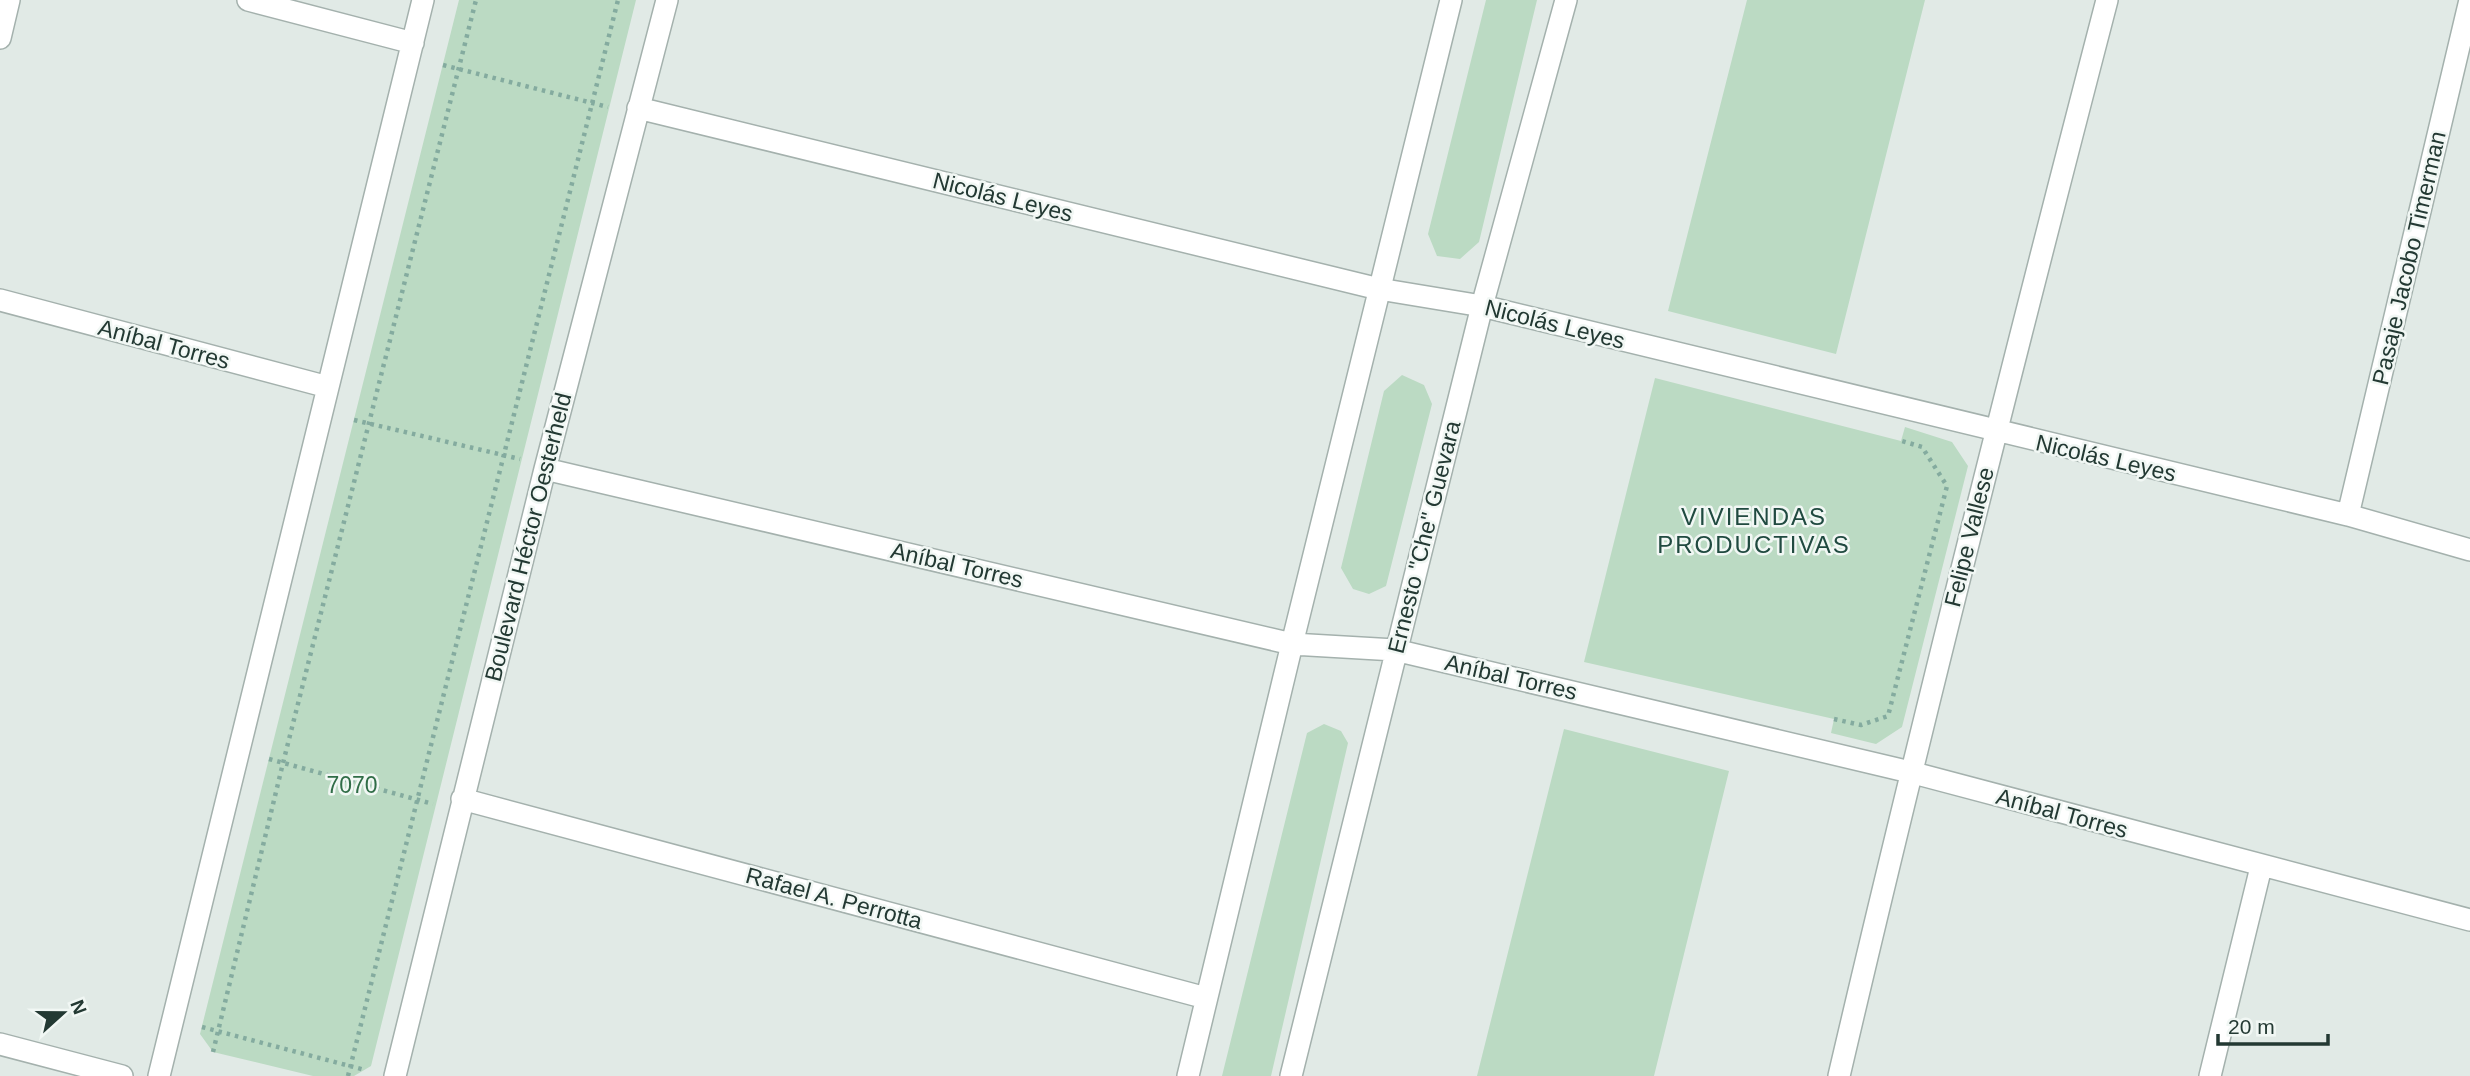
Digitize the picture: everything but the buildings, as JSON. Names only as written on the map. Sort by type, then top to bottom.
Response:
[{"type":"street","points":[[0,38],[9,0]]},
{"type":"street","points":[[248,0],[413,43]]},
{"type":"street","points":[[159,1076],[423,0]]},
{"type":"street","name":"Boulevard Héctor Oesterheld","points":[[395,1076],[545,469],[667,0]]},
{"type":"street","points":[[1188,1076],[1451,0]]},
{"type":"street","name":"Ernesto \"Che\" Guevara","points":[[1291,1076],[1482,306],[1566,0]]},
{"type":"street","name":"Felipe Vallese","points":[[1839,1076],[1910,772],[2107,0]]},
{"type":"street","name":"Pasaje Jacobo Timerman","points":[[2348,515],[2470,0]]},
{"type":"street","name":"Nicolás Leyes","points":[[638,108],[1379,289],[1482,306],[1995,432],[2348,515],[2470,550]]},
{"type":"street","name":"Aníbal Torres","points":[[0,300],[328,387]]},
{"type":"street","name":"Aníbal Torres","points":[[545,469],[1292,644],[1395,650],[1910,772],[2261,867],[2470,920]]},
{"type":"street","name":"Rafael A. Perrotta","points":[[462,799],[1206,998]]},
{"type":"street","points":[[2210,1076],[2261,867]]},
{"type":"street","points":[[0,1044],[122,1076]]},
{"type":"path","points":[[214,1052],[283,763],[475,0]]},
{"type":"path","points":[[348,1076],[618,0]]},
{"type":"path","points":[[443,65],[610,107]]},
{"type":"path","points":[[354,419],[522,460]]},
{"type":"path","points":[[1834,719],[1861,725],[1888,716],[1947,486],[1922,447],[1902,441]]},
{"type":"path","points":[[269,759],[436,804]]},
{"type":"path","points":[[202,1027],[365,1070]]},
{"type":"green space","name":"7070","points":[[459,0],[636,0],[371,1066],[354,1076],[313,1076],[213,1052],[200,1034]]},
{"type":"green space","points":[[1486,0],[1537,0],[1479,242],[1460,259],[1437,256],[1428,234]]},
{"type":"green space","points":[[1747,0],[1925,0],[1836,354],[1668,311]]},
{"type":"green space","points":[[1402,375],[1424,385],[1432,404],[1386,586],[1369,594],[1353,589],[1341,568],[1384,391]]},
{"type":"green space","points":[[1655,378],[1901,441],[1905,427],[1952,442],[1968,466],[1902,727],[1876,744],[1831,733],[1834,719],[1584,662]]},
{"type":"green space","points":[[1324,724],[1341,731],[1348,743],[1271,1076],[1222,1076],[1307,733]]},
{"type":"green space","points":[[1564,729],[1729,771],[1654,1076],[1477,1076]]},
{"type":"district","name":"VIVIENDAS PRODUCTIVAS","points":[[1754,531]]}]
